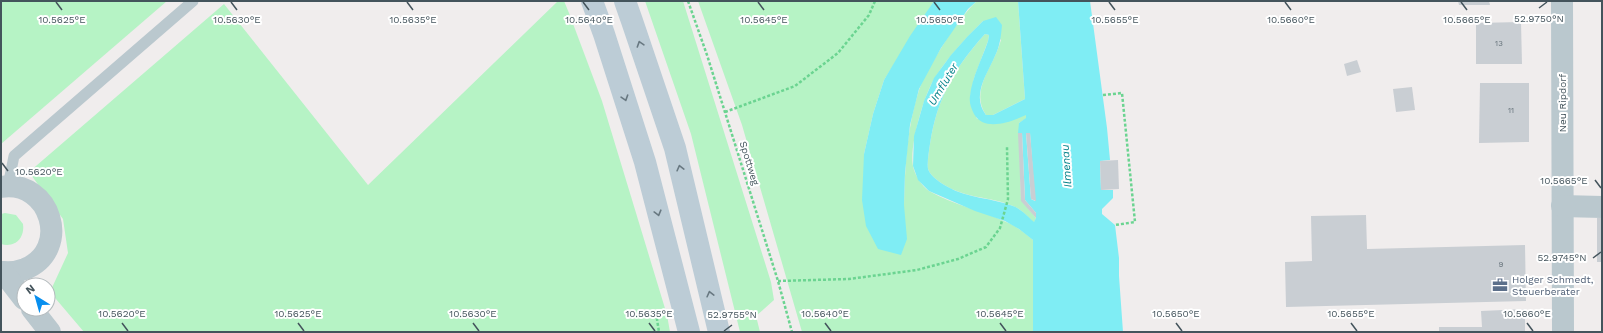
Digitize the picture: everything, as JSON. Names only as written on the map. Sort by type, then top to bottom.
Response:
[{"type":"main road","points":[[592,1],[645,162],[689,332]]},
{"type":"main road","points":[[624,1],[675,148],[719,332]]},
{"type":"street","name":"Neu Ripdorf","points":[[1562,1],[1563,332]]},
{"type":"street","points":[[2,272],[19,271],[37,262],[50,241],[52,226],[49,212],[41,200],[31,192],[20,188],[4,187]]},
{"type":"street","points":[[1562,206],[1602,207]]},
{"type":"street","points":[[2,272],[16,289]]},
{"type":"street","points":[[38,317],[50,332]]},
{"type":"lane","points":[[4,187],[14,156],[193,1]]},
{"type":"path","name":"Spottweg","points":[[688,1],[725,112],[778,281],[792,332]]},
{"type":"path","points":[[725,112],[795,86],[838,53],[869,15],[875,1]]},
{"type":"path","points":[[1103,95],[1122,93],[1136,222],[1115,225]]},
{"type":"path","points":[[778,281],[849,279],[917,270],[958,260],[986,247],[1000,228],[1008,199],[1007,147]]},
{"type":"green space","points":[[1,1],[167,1],[1,144]]},
{"type":"green space","points":[[558,1],[564,1],[602,101],[667,315],[670,332],[84,332],[56,299],[56,279],[68,253],[63,219],[29,172],[224,4],[368,185]]},
{"type":"green space","points":[[645,1],[683,1],[771,282],[774,300],[756,316],[760,332],[740,332],[691,134]]},
{"type":"green space","points":[[698,1],[934,1],[884,80],[873,114],[864,154],[904,205],[909,132],[915,104],[922,83],[937,54],[950,34],[977,1],[1018,1],[1025,99],[993,115],[986,115],[982,108],[980,93],[984,79],[1001,40],[983,21],[952,54],[931,84],[918,120],[912,157],[914,170],[917,177],[926,189],[938,196],[1010,224],[1033,240],[1033,332],[802,332],[742,125]]},
{"type":"green space","points":[[985,34],[989,35],[988,41],[974,78],[970,98],[977,119],[1026,114],[1027,118],[1019,123],[1021,200],[1036,218],[1034,223],[1016,207],[955,191],[939,182],[928,169],[933,128],[942,98],[964,59]]},
{"type":"green space","points":[[5,213],[16,215],[23,224],[21,238],[11,245],[1,244],[1,214]]},
{"type":"water","points":[[934,1],[977,1],[968,9],[941,48],[919,89],[910,125],[905,173],[904,205],[907,239],[901,255],[878,249],[866,226],[862,200],[864,154],[873,114],[884,80],[910,36]]},
{"type":"water","points":[[1018,1],[1090,1],[1110,160],[1100,161],[1101,190],[1113,190],[1113,198],[1102,209],[1102,214],[1115,225],[1119,258],[1123,332],[1033,332],[1033,240],[1019,229],[1005,221],[975,211],[929,191],[918,180],[913,166],[914,136],[924,101],[934,78],[951,55],[983,21],[996,17],[1002,25],[998,48],[980,93],[982,108],[986,115],[993,115],[1025,99]],"holes":[[[985,34],[989,35],[988,41],[971,89],[970,105],[974,114],[984,123],[1006,123],[1026,115],[1026,118],[1019,123],[1018,133],[1022,133],[1025,200],[1036,213],[1034,222],[1016,207],[955,191],[939,182],[928,169],[933,128],[942,98],[964,59]],[[1026,133],[1030,133],[1035,201],[1031,199]]]},
{"type":"building","points":[[1458,1],[1489,1],[1490,5],[1459,5]]},
{"type":"building","points":[[1521,22],[1522,64],[1476,64],[1476,23]]},
{"type":"building","points":[[1357,60],[1361,72],[1347,76],[1344,64]]},
{"type":"building","points":[[1480,83],[1529,83],[1529,142],[1479,143]]},
{"type":"building","points":[[1412,87],[1415,110],[1396,112],[1393,89]]},
{"type":"building","points":[[1018,133],[1022,133],[1025,200],[1036,213],[1036,218],[1021,201]]},
{"type":"building","points":[[1026,133],[1030,133],[1036,201],[1031,199]]},
{"type":"building","points":[[1118,160],[1119,189],[1101,190],[1100,161]]},
{"type":"building","points":[[1366,215],[1367,249],[1525,245],[1526,301],[1286,307],[1285,262],[1312,261],[1311,216]]},
{"type":"building","points":[[1597,218],[1602,218],[1602,262],[1597,262]]},
{"type":"building","points":[[1525,309],[1525,332],[1439,332],[1439,327],[1482,327],[1481,311]]},
{"type":"place","name":"Holger Schmedt, Steuerberater","points":[[1500,285]]},
{"type":"water label","name":"Umfluter","points":[[943,84]]},
{"type":"water label","name":"Ilmenau","points":[[1066,166]]}]
